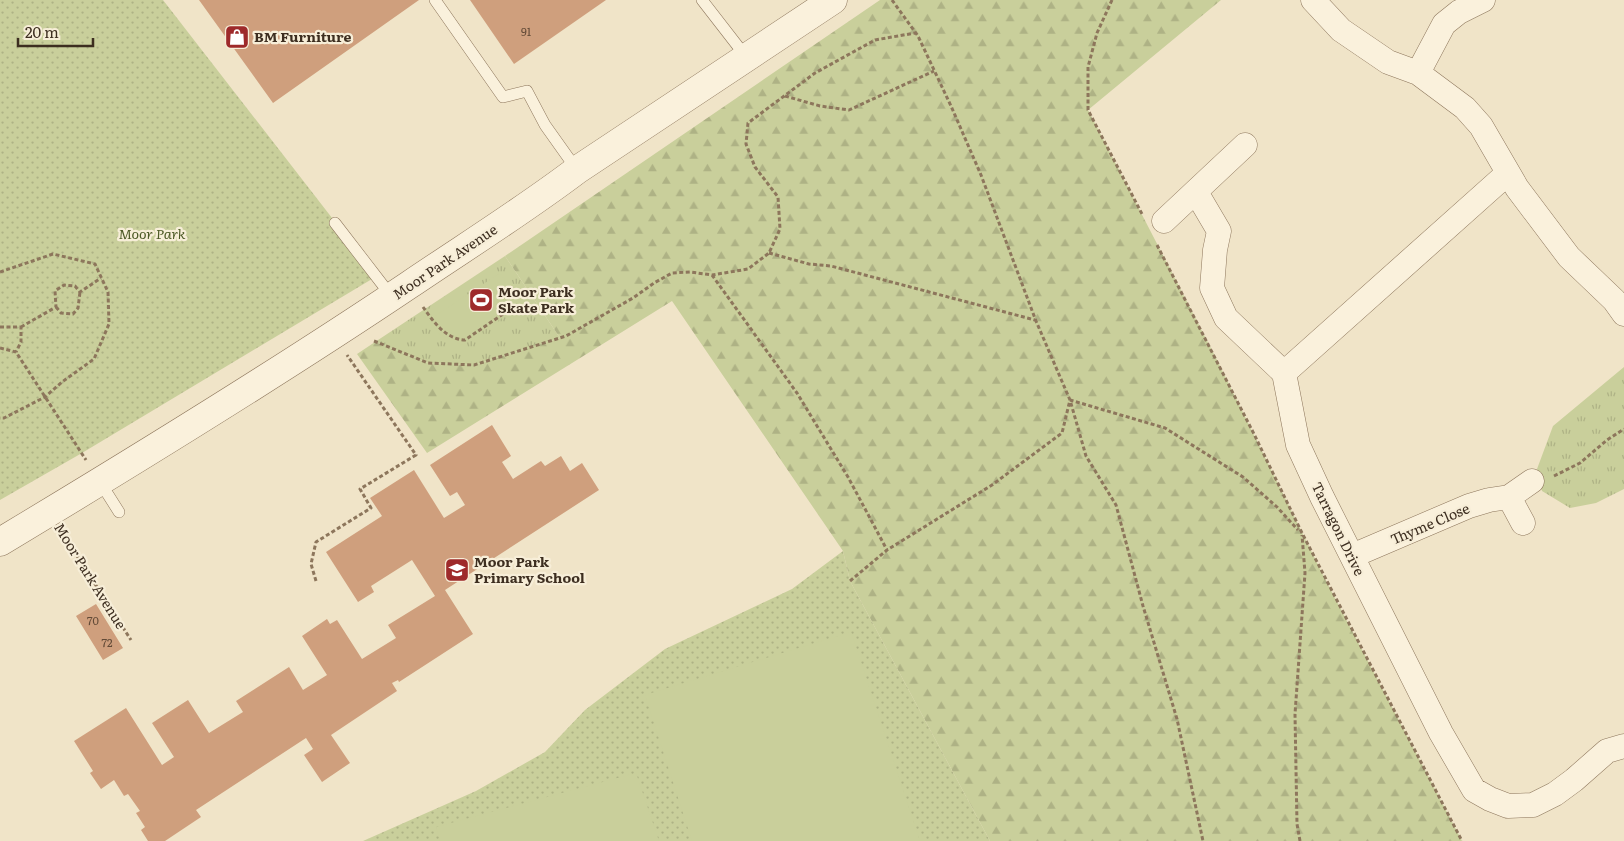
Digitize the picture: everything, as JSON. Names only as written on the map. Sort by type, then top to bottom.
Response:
[{"type":"street","name":"Moor Park Avenue","points":[[0,542],[100,482],[340,331],[539,198],[577,170],[833,0]]},
{"type":"street","points":[[1313,0],[1342,30],[1388,62],[1418,73],[1465,108],[1481,126],[1517,188],[1569,258],[1614,300],[1624,314]]},
{"type":"street","points":[[1418,73],[1444,24],[1458,12],[1483,0]]},
{"type":"street","points":[[1154,226],[1196,192],[1245,145]]},
{"type":"street","points":[[1196,192],[1219,231],[1215,250],[1212,288],[1226,318],[1284,373],[1508,173]]},
{"type":"street","name":"Tarragon Drive","points":[[1284,373],[1298,445],[1441,733],[1474,790],[1508,806],[1533,805],[1555,794],[1607,751],[1624,746]]},
{"type":"street","name":"Thyme Close","points":[[1352,556],[1469,506],[1509,497],[1532,481]]},
{"type":"street","points":[[1509,497],[1523,523]]},
{"type":"lane","points":[[434,0],[503,97],[527,91],[545,125],[577,170]]},
{"type":"lane","points":[[702,0],[746,58]]},
{"type":"lane","points":[[335,223],[400,291]]},
{"type":"lane","points":[[100,482],[119,512]]},
{"type":"path","points":[[892,0],[915,33],[981,175],[1036,320],[1070,400],[1086,456],[1116,505],[1142,606],[1177,719],[1203,841]]},
{"type":"path","points":[[1112,0],[1096,33],[1088,67],[1088,110],[1154,226],[1302,533],[1462,841]]},
{"type":"path","points":[[340,331],[375,342],[428,363],[474,365],[566,336],[672,274],[690,272],[712,275],[748,269],[769,253],[780,229],[778,197],[755,167],[746,144],[748,123],[815,73],[875,40],[915,33]]},
{"type":"path","points":[[785,96],[820,106],[849,110],[934,71]]},
{"type":"path","points":[[769,253],[809,264],[831,266],[1036,320]]},
{"type":"path","points":[[0,272],[53,254],[95,264],[108,292],[109,324],[94,359],[45,397],[4,418],[0,418]]},
{"type":"path","points":[[712,275],[797,393],[848,477],[887,550]]},
{"type":"path","points":[[80,292],[101,278]]},
{"type":"path","points":[[64,285],[75,286],[80,292],[78,308],[73,314],[61,313],[56,307],[55,291],[64,285]]},
{"type":"path","points":[[400,291],[436,326],[458,340],[465,340],[506,312]]},
{"type":"path","points":[[0,327],[21,327],[56,307]]},
{"type":"path","points":[[16,352],[21,342],[21,327]]},
{"type":"path","points":[[316,581],[311,564],[316,542],[371,508],[360,489],[416,455],[340,331]]},
{"type":"path","points":[[0,348],[16,352],[100,482]]},
{"type":"path","points":[[1070,400],[1165,428],[1243,477],[1277,507],[1302,533],[1305,573],[1295,714],[1297,824],[1300,841]]},
{"type":"path","points":[[850,581],[887,550],[992,485],[1062,433],[1070,400]]},
{"type":"path","points":[[1532,481],[1546,480],[1580,463],[1607,440],[1624,429]]},
{"type":"path","name":"Moor Park Avenue","points":[[50,512],[131,640]]},
{"type":"green space","name":"Moor Park","points":[[0,0],[163,0],[377,276],[0,500]]},
{"type":"green space","points":[[880,0],[1221,0],[1088,110],[1218,362],[1325,579],[1462,841],[990,841],[850,581],[843,551],[672,301],[427,453],[357,354],[375,342],[428,363],[474,365],[560,338],[505,256]]},
{"type":"green space","points":[[505,256],[560,338],[474,365],[428,363],[375,342]]},
{"type":"green space","name":"Moor Park Skate Park","points":[[500,273],[506,282],[496,288],[511,312],[462,345],[440,335],[429,320]]},
{"type":"green space","points":[[1624,367],[1624,489],[1596,503],[1570,508],[1542,491],[1537,469],[1553,426]]},
{"type":"green space","points":[[843,551],[850,581],[990,841],[363,841],[476,791],[545,752],[585,710],[665,649],[792,589]]},
{"type":"green space","points":[[851,632],[920,841],[692,841],[645,695]]},
{"type":"green space","points":[[636,773],[659,841],[440,841],[436,827]]},
{"type":"building","points":[[199,0],[419,0],[273,103]]},
{"type":"building","points":[[470,0],[606,0],[514,64]]},
{"type":"building","points":[[492,425],[511,456],[502,462],[513,479],[541,461],[545,466],[561,456],[570,471],[582,463],[599,490],[445,590],[473,634],[399,682],[398,680],[392,683],[397,691],[331,735],[350,763],[322,782],[304,755],[313,749],[306,738],[196,810],[201,817],[165,841],[148,841],[141,830],[145,827],[136,813],[140,811],[128,794],[124,796],[114,780],[101,789],[90,773],[93,771],[74,741],[126,708],[162,765],[174,757],[152,723],[188,700],[209,733],[243,712],[236,701],[289,667],[303,690],[327,675],[302,636],[327,619],[330,624],[337,620],[362,659],[396,638],[388,625],[435,596],[412,560],[371,586],[374,592],[358,602],[326,552],[382,516],[370,498],[414,470],[444,518],[465,505],[457,492],[450,496],[430,465]]},
{"type":"building","points":[[96,604],[123,648],[103,660],[76,616]]},
{"type":"place","name":"BM Furniture","points":[[237,37]]},
{"type":"place","name":"Moor Park Skate Park","points":[[481,300]]},
{"type":"place","name":"Moor Park Primary School","points":[[457,570]]}]
